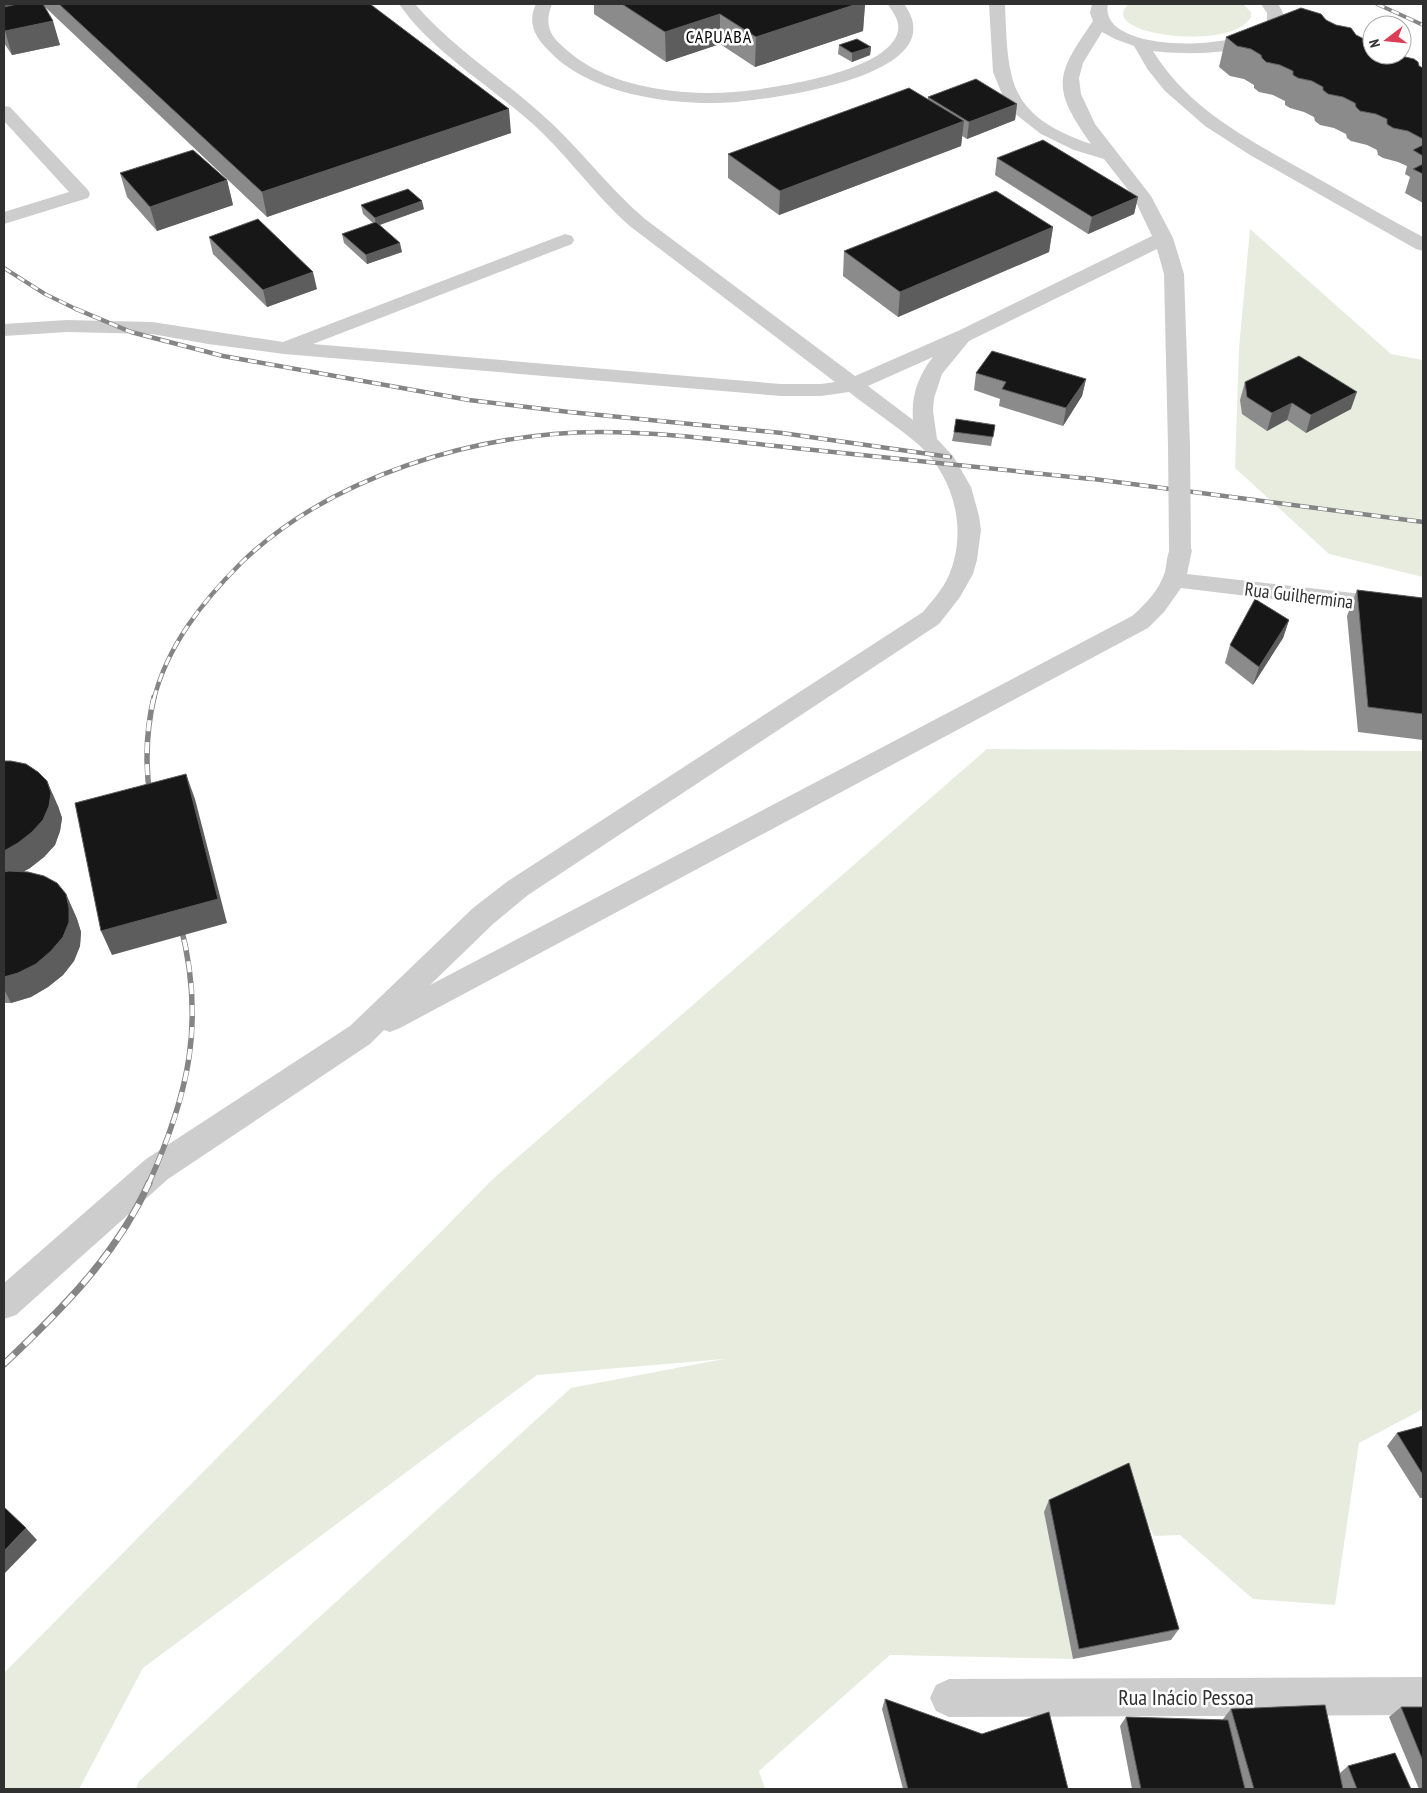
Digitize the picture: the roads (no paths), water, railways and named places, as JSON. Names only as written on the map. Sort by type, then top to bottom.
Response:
[{"type":"street","points":[[360,1035],[482,916],[518,888],[931,618],[948,596],[961,574],[968,551],[970,527],[966,504],[958,482],[945,461],[927,441],[638,223],[617,205],[559,139],[532,114],[448,48],[408,4]]},
{"type":"street","points":[[424,4],[425,18],[433,33]]},
{"type":"street","points":[[544,4],[538,21],[542,32],[562,54],[580,67],[601,78],[638,90],[699,98],[735,97],[778,92],[872,67],[896,51],[906,32],[904,14],[896,4]]},
{"type":"street","points":[[997,4],[1003,80],[1008,92],[1017,105],[1050,132],[1072,144],[1112,156]]},
{"type":"street","points":[[1100,12],[1109,30],[1123,37],[1140,43],[1198,49],[1236,44],[1267,32],[1274,27],[1276,20],[1273,7]]},
{"type":"street","points":[[4,1304],[157,1169],[360,1035],[1121,633],[1140,622],[1156,609],[1168,594],[1175,580],[1180,550],[1174,274],[1164,238],[1141,194],[1085,122],[1074,99],[1071,88],[1073,66],[1100,12]]},
{"type":"street","points":[[1140,43],[1148,60],[1171,88],[1196,112],[1219,129],[1423,245]]},
{"type":"street","points":[[4,111],[81,194],[4,218]]},
{"type":"street","points":[[4,330],[67,326],[152,328],[284,348],[780,390],[821,390],[853,385],[967,334],[1164,238]]},
{"type":"street","points":[[284,348],[565,240]]},
{"type":"street","points":[[927,441],[922,423],[921,406],[925,389],[940,360],[967,334]]},
{"type":"street","name":"Rua Guilhermina","points":[[1175,580],[1423,610]]},
{"type":"street","name":"Rua Inácio Pessoa","points":[[949,1698],[1423,1696]]},
{"type":"railway","points":[[1377,4],[1423,25]]},
{"type":"railway","points":[[4,268],[45,294],[78,310]]},
{"type":"railway","points":[[76,309],[131,332],[223,356],[469,400],[782,433],[950,457]]},
{"type":"railway","points":[[154,699],[168,661],[188,625],[213,593],[241,563],[277,532],[317,506],[361,484],[407,465],[455,451],[503,441],[552,434],[626,432],[706,438],[1091,479]]},
{"type":"railway","points":[[1086,478],[1423,522]]},
{"type":"railway","points":[[150,797],[147,747],[154,697]]},
{"type":"railway","points":[[148,1185],[174,1119],[189,1057],[192,1025],[192,992],[188,959],[180,923]]},
{"type":"railway","points":[[4,1364],[66,1302],[104,1258],[136,1210],[149,1183]]},
{"type":"district","name":"CAPUABA","points":[[719,37]]}]
